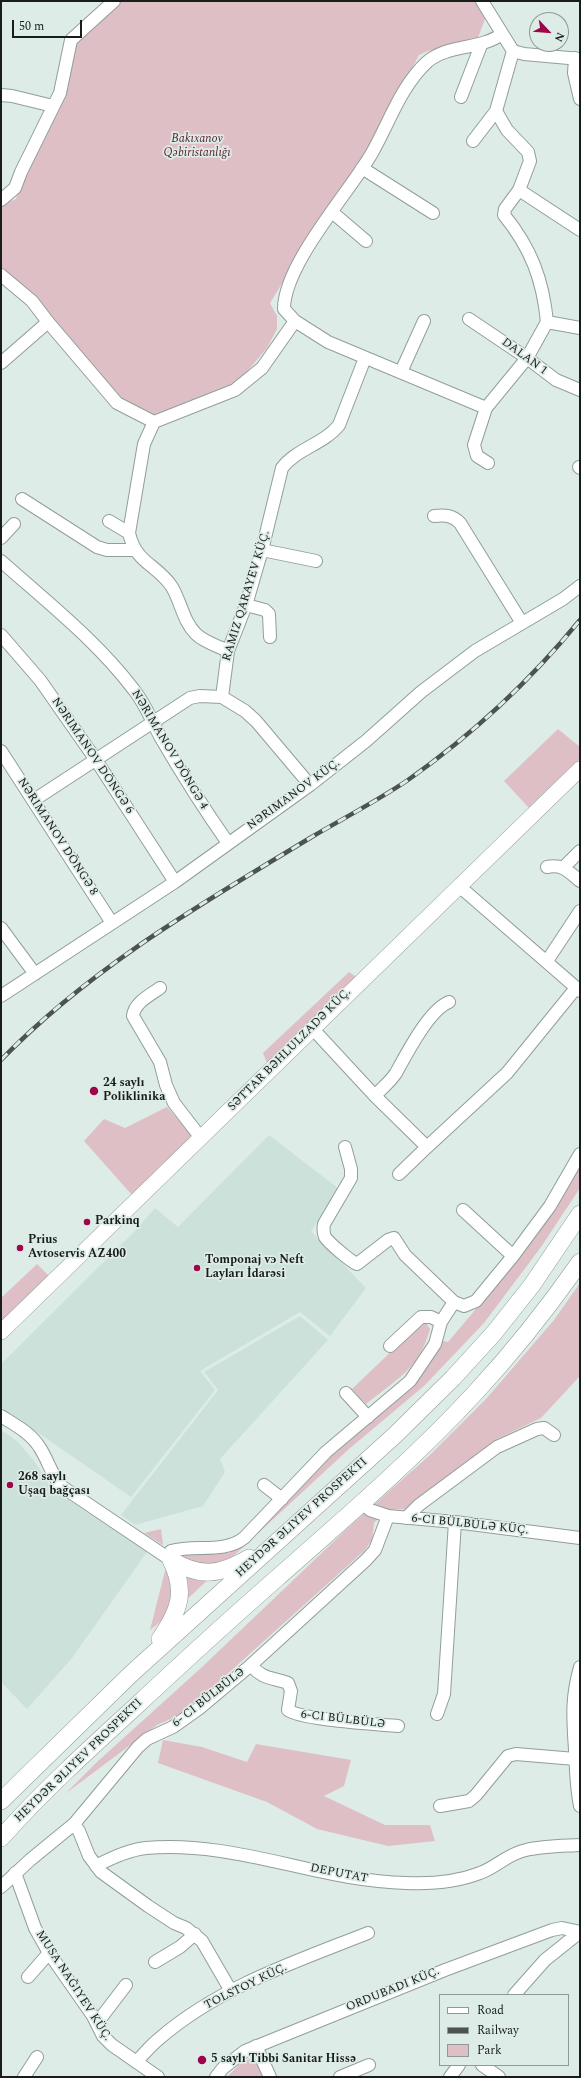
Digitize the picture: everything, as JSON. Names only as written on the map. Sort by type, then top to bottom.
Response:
[{"type":"highway","name":"HEYDƏR ƏLIYEV PROSPEKTI","points":[[1,1801],[131,1674],[394,1436],[453,1378],[494,1333],[532,1285],[580,1214]]},
{"type":"highway","name":"HEYDƏR ƏLIYEV PROSPEKTI","points":[[1,1838],[90,1748],[226,1622],[363,1503],[475,1394],[533,1325],[580,1262]]},
{"type":"highway","points":[[169,1559],[197,1572],[209,1573],[222,1571],[237,1565],[256,1554],[305,1515]]},
{"type":"highway","points":[[131,1674],[160,1639],[177,1609],[180,1597],[180,1586],[178,1577],[169,1559]]},
{"type":"main road","name":"SƏTTAR BƏHLULZADƏ KÜÇ.","points":[[1,1332],[580,769]]},
{"type":"street","points":[[1,200],[15,188],[21,172],[53,106],[64,79],[71,40],[103,5],[114,1]]},
{"type":"street","points":[[482,1],[513,51],[524,54],[578,59],[574,73],[580,99]]},
{"type":"street","points":[[486,408],[328,342],[295,321],[284,309],[284,298],[288,285],[311,241],[362,168],[396,105],[417,72],[428,61],[440,54],[481,45],[493,41],[502,34]]},
{"type":"street","points":[[461,97],[481,45]]},
{"type":"street","points":[[473,141],[496,111],[513,51]]},
{"type":"street","points":[[1,95],[12,96],[53,106]]},
{"type":"street","points":[[488,463],[477,456],[474,445],[486,408],[527,358],[547,322],[538,275],[527,247],[504,215],[505,209],[519,190],[530,160],[528,152],[507,130],[496,111]]},
{"type":"street","points":[[362,168],[433,213]]},
{"type":"street","points":[[519,190],[580,230]]},
{"type":"street","points":[[332,212],[352,227],[366,241]]},
{"type":"street","points":[[1,275],[32,301],[117,403],[154,422]]},
{"type":"street","name":"DALAN 1","points":[[469,319],[527,358],[556,380],[580,390]]},
{"type":"street","points":[[228,651],[197,635],[190,626],[172,588],[135,550],[130,533],[144,444],[154,422],[235,390],[262,368],[295,321]]},
{"type":"street","points":[[401,372],[424,321]]},
{"type":"street","points":[[1,363],[48,322]]},
{"type":"street","points":[[547,322],[580,328]]},
{"type":"street","name":"RAMIZ QARAYEV KÜÇ.","points":[[222,697],[228,651],[246,605],[262,550],[282,468],[288,460],[332,434],[339,425],[364,358]]},
{"type":"street","points":[[22,499],[97,546],[107,550],[135,550]]},
{"type":"street","points":[[434,516],[450,516],[460,523],[522,623]]},
{"type":"street","points":[[109,521],[130,533]]},
{"type":"street","points":[[1,538],[14,524]]},
{"type":"street","points":[[262,550],[316,561]]},
{"type":"street","name":"NƏRIMANOV DÖNGƏ 4","points":[[1,561],[107,657],[134,690],[154,722],[201,806],[228,843]]},
{"type":"street","name":"NƏRIMANOV KÜÇ.","points":[[1,996],[175,882],[310,785],[346,758],[421,692],[475,651],[563,599],[580,586]]},
{"type":"street","points":[[246,605],[265,610],[269,614],[270,637]]},
{"type":"street","name":"NƏRIMANOV DÖNGƏ 6","points":[[1,635],[40,680],[96,760],[175,882]]},
{"type":"street","points":[[34,800],[190,698],[200,696],[222,697],[245,711],[256,721],[310,785]]},
{"type":"street","name":"NƏRIMANOV DÖNGƏ 8","points":[[1,751],[112,923]]},
{"type":"street","points":[[564,868],[580,851]]},
{"type":"street","points":[[547,868],[556,865],[564,868],[580,881]]},
{"type":"street","points":[[399,1174],[507,1073],[578,989],[459,886]]},
{"type":"street","points":[[547,961],[580,911]]},
{"type":"street","points":[[1,928],[35,974]]},
{"type":"street","points":[[160,988],[137,1006],[134,1010],[133,1016],[160,1062],[166,1085],[174,1103],[201,1138]]},
{"type":"street","points":[[375,1096],[395,1073],[410,1047],[438,1008],[449,1002]]},
{"type":"street","points":[[312,1028],[375,1096],[427,1147]]},
{"type":"street","points":[[345,1147],[351,1169],[351,1178],[324,1224],[323,1231],[326,1238],[351,1262],[356,1264],[367,1258],[388,1240],[394,1238],[405,1255],[454,1302],[464,1306],[476,1301],[513,1256],[550,1206],[580,1154]]},
{"type":"street","points":[[463,1210],[513,1256]]},
{"type":"street","points":[[1,1416],[19,1427],[35,1441],[54,1478],[61,1486],[169,1559],[171,1550],[179,1548],[227,1547],[235,1544],[254,1529],[326,1452],[410,1381],[423,1364],[435,1344],[441,1322],[454,1302]]},
{"type":"street","points":[[390,1346],[420,1317],[431,1317],[441,1322]]},
{"type":"street","points":[[346,1393],[368,1417]]},
{"type":"street","points":[[406,1518],[419,1505],[497,1447],[537,1429],[544,1428],[554,1435]]},
{"type":"street","points":[[264,1485],[282,1499]]},
{"type":"street","points":[[363,1503],[370,1510],[388,1516],[455,1522],[580,1538]]},
{"type":"street","points":[[1,1887],[15,1873],[74,1824],[138,1747],[147,1739],[173,1727],[201,1707],[251,1665],[366,1560],[375,1550],[388,1516]]},
{"type":"street","points":[[437,1714],[444,1694],[455,1522]]},
{"type":"street","points":[[251,1665],[265,1678],[288,1684],[291,1691],[288,1710],[292,1713],[315,1718],[398,1726]]},
{"type":"street","points":[[580,1667],[572,1701],[577,1737],[575,1759],[580,1806]]},
{"type":"street","points":[[440,1806],[469,1801],[476,1795],[508,1756],[516,1754],[575,1759]]},
{"type":"street","points":[[74,1824],[96,1866],[148,1906],[195,1934],[202,1941],[231,1992]]},
{"type":"street","name":"DEPUTAT","points":[[96,1866],[113,1857],[146,1848],[199,1848],[257,1857],[363,1880],[406,1883],[440,1882],[481,1873],[508,1856],[526,1850],[580,1845]]},
{"type":"street","points":[[15,1873],[35,1928],[48,1952],[97,2023],[103,2036],[140,2069],[158,2077]]},
{"type":"street","name":"ORDUBADI KÜÇ.","points":[[216,2077],[238,2056],[256,2046],[445,1970],[552,1930],[562,1928],[580,1932]]},
{"type":"street","points":[[515,1994],[545,1960],[580,1932]]},
{"type":"street","name":"TOLSTOY KÜÇ.","points":[[140,2069],[159,2038],[185,2018],[231,1992],[306,1958],[368,1933]]},
{"type":"street","points":[[155,1962],[180,1947],[195,1934]]},
{"type":"street","points":[[28,1977],[48,1952]]},
{"type":"street","points":[[97,2023],[126,1985]]},
{"type":"street","points":[[256,2046],[270,2077]]},
{"type":"street","points":[[24,2077],[38,2057]]},
{"type":"street","points":[[340,2077],[368,2065]]},
{"type":"street","points":[[450,2077],[458,2066]]},
{"type":"street","points":[[483,2066],[498,2077]]},
{"type":"shaded area","name":"Tomponaj vэ Neft Layları İdarəsi","points":[[269,1135],[339,1189],[311,1231],[366,1288],[330,1336],[300,1312],[200,1371],[215,1390],[131,1497],[1,1407],[1,1364],[135,1231],[155,1208],[178,1227]]},
{"type":"shaded area","points":[[300,1316],[328,1340],[220,1459],[225,1472],[203,1506],[135,1525],[121,1515],[218,1390],[204,1372]]},
{"type":"shaded area","points":[[1,1430],[17,1441],[35,1462],[52,1489],[147,1552],[72,1658],[27,1709],[1,1682]]},
{"type":"green space","name":"Bakıxanov Qəbiristanlığı","points":[[121,1],[475,1],[485,19],[477,40],[428,51],[419,55],[364,160],[323,216],[270,303],[277,316],[277,329],[267,348],[238,382],[149,417],[129,409],[1,270],[1,205],[16,199],[26,165],[79,38]]},
{"type":"green space","points":[[558,729],[580,747],[580,759],[529,808],[504,781]]},
{"type":"green space","points":[[349,972],[358,978],[267,1063],[263,1053]]},
{"type":"green space","points":[[167,1107],[192,1136],[132,1195],[84,1141],[104,1119],[125,1128]]},
{"type":"green space","points":[[580,1164],[580,1188],[541,1247],[484,1323],[424,1386],[349,1449],[227,1562],[213,1568],[180,1557],[185,1553],[229,1553],[325,1461],[370,1422],[440,1340],[448,1342],[520,1257]]},
{"type":"green space","points":[[37,1264],[50,1277],[1,1324],[1,1298]]},
{"type":"green space","points":[[580,1283],[580,1376],[541,1418],[497,1439],[409,1509],[386,1510],[374,1523],[372,1540],[364,1551],[184,1713],[157,1725],[65,1794],[97,1762],[201,1668],[348,1528],[430,1455],[486,1399],[554,1320]]},
{"type":"green space","points":[[426,1323],[430,1329],[420,1354],[413,1364],[397,1380],[366,1404],[352,1389],[420,1324]]},
{"type":"green space","points":[[161,1529],[163,1545],[144,1533]]},
{"type":"green space","points":[[166,1567],[171,1576],[173,1585],[174,1594],[172,1602],[164,1617],[150,1630]]},
{"type":"green space","points":[[188,1573],[210,1578],[183,1603],[184,1578]]},
{"type":"green space","points":[[163,1740],[202,1747],[247,1762],[256,1744],[351,1760],[344,1786],[324,1796],[385,1825],[430,1825],[435,1841],[388,1846],[317,1829],[267,1802],[158,1763]]},
{"type":"green space","points":[[256,2055],[266,2077],[227,2077],[239,2065]]},
{"type":"railway","points":[[1,1060],[35,1027],[72,996],[148,939],[310,838],[372,803],[432,763],[500,706],[541,664],[580,620]]},
{"type":"place","name":"24 saylı Poliklinika","points":[[94,1091]]},
{"type":"place","name":"Parkinq","points":[[87,1222]]},
{"type":"place","name":"Prius Avtoservis AZ400","points":[[20,1248]]},
{"type":"place","name":"Tomponaj vэ Neft Layları İdarəsi","points":[[197,1268]]},
{"type":"place","name":"268 saylı Uşaq bağçası","points":[[10,1485]]},
{"type":"place","name":"5 saylı Tibbi Sanitar Hissə","points":[[202,2060]]}]
